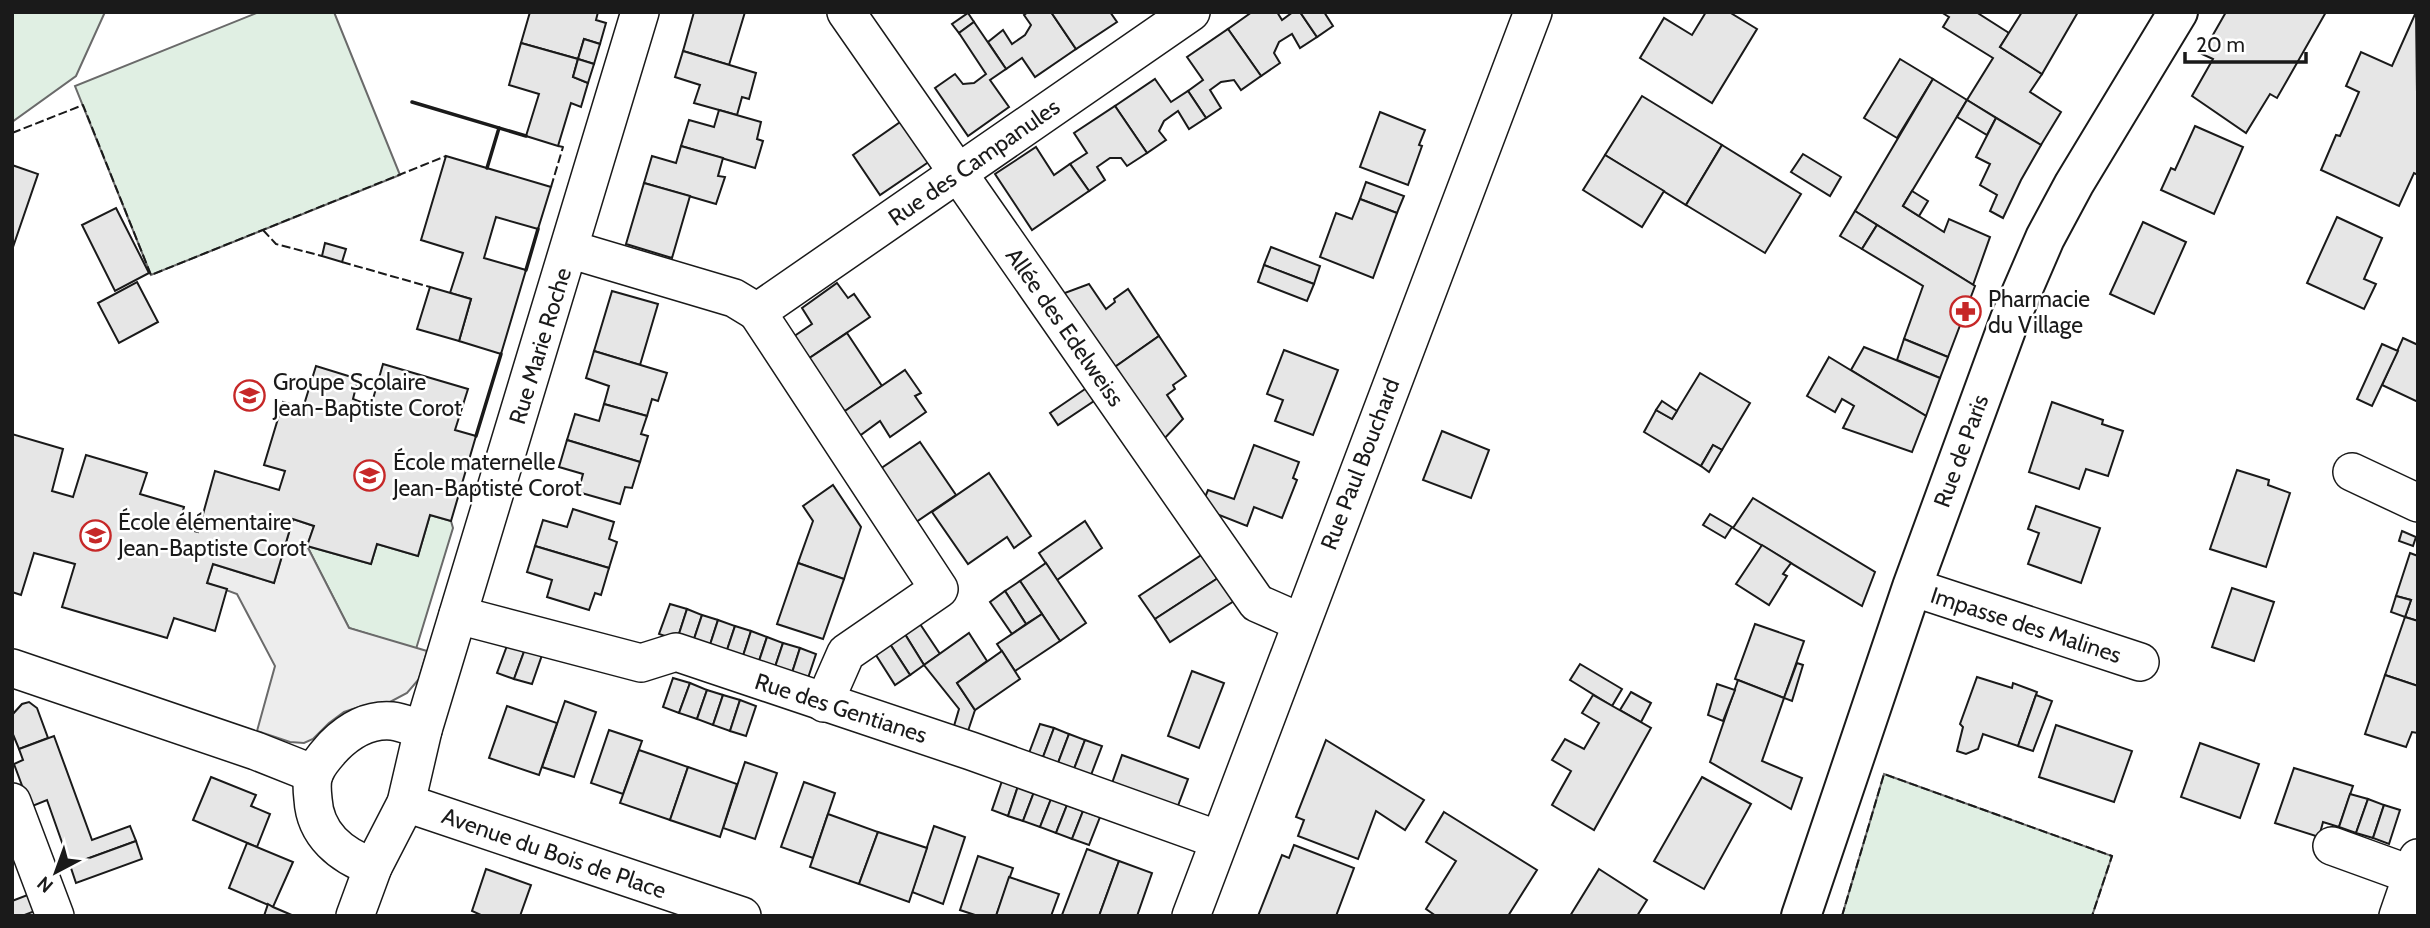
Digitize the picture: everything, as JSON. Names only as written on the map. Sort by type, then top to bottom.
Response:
[{"type":"street","name":"Rue Marie Roche","points":[[355,916],[373,867],[406,803],[423,730],[640,12]]},
{"type":"street","name":"Allée des Edelweiss","points":[[846,12],[1257,603],[1300,622]]},
{"type":"street","name":"Rue des Campanules","points":[[757,312],[1191,12]]},
{"type":"street","name":"Rue Paul Bouchard","points":[[1191,916],[1533,12]]},
{"type":"street","name":"Rue de Paris","points":[[1801,916],[1912,587],[2010,319],[2045,238],[2111,120],[2178,12]]},
{"type":"street","points":[[569,249],[734,298],[757,312],[939,589],[846,653],[824,703]]},
{"type":"street","points":[[2352,472],[2418,503]]},
{"type":"street","name":"Impasse des Malines","points":[[1912,587],[2140,662]]},
{"type":"street","name":"Rue des Gentianes","points":[[458,615],[641,663],[676,652],[971,751],[1219,840]]},
{"type":"street","points":[[12,668],[256,751],[314,774]]},
{"type":"street","points":[[373,867],[354,861],[327,838],[317,820],[313,804],[314,774],[324,757],[355,728],[393,721],[423,730]]},
{"type":"street","points":[[12,802],[55,916]]},
{"type":"street","name":"Avenue du Bois de Place","points":[[406,803],[742,916]]},
{"type":"street","points":[[2332,846],[2415,866],[2403,915]]},
{"type":"green space","points":[[12,12],[105,12],[76,76],[12,122]]},
{"type":"green space","points":[[259,12],[334,12],[400,175],[151,275],[75,86]]},
{"type":"green space","points":[[430,515],[451,521],[453,528],[416,649],[349,628],[307,546],[371,564],[377,544],[418,556]]},
{"type":"green space","points":[[1884,774],[2112,856],[2092,916],[1842,916]]},
{"type":"shaded area","points":[[293,519],[314,526],[307,546],[349,628],[427,651],[419,679],[407,693],[390,702],[344,712],[313,739],[304,743],[290,742],[257,731],[275,666],[237,594],[207,583],[213,564],[274,583]]},
{"type":"building","points":[[530,12],[598,12],[596,20],[606,23],[600,44],[584,39],[578,59],[521,43]]},
{"type":"building","points":[[694,12],[745,12],[729,65],[683,51]]},
{"type":"building","points":[[1028,12],[1051,12],[1076,49],[1035,77],[1022,58],[1006,69],[988,42],[1003,30],[1012,44],[1025,35],[1031,25],[1024,15]]},
{"type":"building","points":[[1051,12],[1110,12],[1117,22],[1076,49]]},
{"type":"building","points":[[1252,12],[1277,12],[1282,20],[1293,12],[1300,12],[1317,37],[1300,48],[1292,34],[1279,42],[1274,53],[1280,63],[1261,76],[1228,29]]},
{"type":"building","points":[[1300,12],[1324,12],[1333,26],[1317,37]]},
{"type":"building","points":[[1706,12],[1729,12],[1757,29],[1712,103],[1640,58],[1664,18],[1692,35]]},
{"type":"building","points":[[1941,12],[1976,12],[2009,33],[2000,47],[2042,74],[2030,92],[2061,112],[2041,145],[1967,100],[1993,58],[1943,27],[1949,17]]},
{"type":"building","points":[[2022,12],[2078,12],[2042,74],[2000,47]]},
{"type":"building","points":[[2226,12],[2326,12],[2277,98],[2270,94],[2246,133],[2192,96],[2213,59],[2202,54]]},
{"type":"building","points":[[2416,12],[2418,175],[2414,173],[2399,206],[2321,170],[2336,135],[2340,136],[2359,92],[2346,86],[2361,52],[2392,66]]},
{"type":"building","points":[[968,13],[974,22],[959,33],[952,24]]},
{"type":"building","points":[[974,22],[1006,69],[990,80],[1009,107],[968,136],[935,88],[955,74],[963,84],[974,83],[986,74],[959,33]]},
{"type":"building","points":[[1228,29],[1261,76],[1241,90],[1234,80],[1221,82],[1210,90],[1221,108],[1206,118],[1188,91],[1203,80],[1187,57]]},
{"type":"building","points":[[584,39],[600,44],[594,64],[578,59]]},
{"type":"building","points":[[521,43],[578,59],[573,77],[588,83],[581,107],[571,103],[558,146],[526,136],[539,94],[509,85]]},
{"type":"building","points":[[683,51],[756,73],[749,99],[742,97],[737,115],[694,103],[700,85],[675,77]]},
{"type":"building","points":[[578,59],[594,64],[588,83],[573,77]]},
{"type":"building","points":[[1900,59],[1933,79],[1897,138],[1864,118]]},
{"type":"building","points":[[1155,79],[1171,102],[1188,91],[1206,118],[1189,129],[1178,111],[1164,121],[1159,131],[1166,140],[1147,153],[1115,106]]},
{"type":"building","points":[[1933,79],[1967,100],[1903,206],[1944,232],[1949,219],[1990,237],[1973,285],[1855,211]]},
{"type":"building","points":[[1642,96],[1722,145],[1686,205],[1605,155]]},
{"type":"building","points":[[1967,100],[1996,118],[1987,135],[1957,117]]},
{"type":"building","points":[[1115,106],[1147,153],[1127,166],[1121,158],[1110,158],[1097,167],[1105,180],[1089,191],[1070,164],[1087,153],[1074,133]]},
{"type":"building","points":[[719,110],[761,122],[757,139],[763,141],[755,168],[681,146],[689,120],[714,127]]},
{"type":"building","points":[[1380,112],[1425,130],[1408,185],[1360,167]]},
{"type":"building","points":[[906,118],[933,159],[880,195],[853,155]]},
{"type":"building","points":[[1996,118],[2041,145],[2003,218],[1990,211],[1997,195],[1980,185],[1990,164],[1976,157]]},
{"type":"building","points":[[2195,126],[2243,147],[2214,214],[2161,190],[2171,168],[2175,170]]},
{"type":"building","points":[[1722,145],[1801,194],[1765,253],[1686,205]]},
{"type":"building","points":[[681,146],[723,158],[718,176],[725,177],[716,204],[644,183],[652,156],[676,163]]},
{"type":"building","points":[[1036,147],[1054,175],[1070,164],[1089,191],[1032,230],[995,174]]},
{"type":"building","points":[[1803,154],[1841,177],[1830,196],[1791,172]]},
{"type":"building","points":[[1605,155],[1664,191],[1642,227],[1583,190]]},
{"type":"building","points":[[446,156],[551,187],[538,229],[496,217],[484,258],[526,270],[501,354],[459,341],[471,299],[450,293],[463,253],[421,240]]},
{"type":"building","points":[[12,165],[38,174],[12,250]]},
{"type":"building","points":[[1366,182],[1404,196],[1397,213],[1360,199]]},
{"type":"building","points":[[644,183],[690,196],[672,258],[626,244]]},
{"type":"building","points":[[1912,191],[1928,201],[1919,216],[1903,206]]},
{"type":"building","points":[[1360,199],[1397,213],[1373,278],[1320,257],[1336,213],[1352,219]]},
{"type":"building","points":[[116,208],[149,273],[115,291],[82,225]]},
{"type":"building","points":[[1855,211],[1877,225],[1862,249],[1840,236]]},
{"type":"building","points":[[2337,217],[2382,238],[2364,279],[2376,284],[2364,309],[2307,283]]},
{"type":"building","points":[[2143,222],[2186,242],[2154,314],[2110,294]]},
{"type":"building","points":[[1877,225],[1975,286],[1948,357],[1904,339],[1923,286],[1862,249]]},
{"type":"building","points":[[325,243],[346,249],[342,262],[322,256]]},
{"type":"building","points":[[1271,247],[1320,266],[1314,284],[1264,265]]},
{"type":"building","points":[[1264,265],[1314,284],[1307,301],[1258,282]]},
{"type":"building","points":[[137,282],[158,322],[119,343],[98,303]]},
{"type":"building","points":[[837,283],[848,298],[854,294],[870,317],[805,361],[790,339],[812,324],[802,308]]},
{"type":"building","points":[[1089,284],[1106,309],[1128,289],[1159,336],[1112,369],[1062,294]]},
{"type":"building","points":[[430,287],[471,299],[459,341],[417,329]]},
{"type":"building","points":[[612,291],[658,304],[640,365],[594,351]]},
{"type":"building","points":[[847,333],[882,386],[842,413],[805,361]]},
{"type":"building","points":[[1159,336],[1186,376],[1173,385],[1175,389],[1167,395],[1183,419],[1162,441],[1112,369]]},
{"type":"building","points":[[2403,338],[2418,345],[2418,402],[2382,385]]},
{"type":"building","points":[[1904,339],[1948,357],[1940,378],[1897,360]]},
{"type":"building","points":[[2382,344],[2398,351],[2372,406],[2357,399]]},
{"type":"building","points":[[1864,347],[1940,378],[1926,416],[1851,370]]},
{"type":"building","points":[[1284,350],[1338,370],[1313,435],[1275,421],[1283,400],[1267,394]]},
{"type":"building","points":[[594,351],[667,373],[658,401],[652,399],[647,416],[604,404],[609,386],[586,378]]},
{"type":"building","points":[[1829,357],[1926,416],[1912,452],[1843,428],[1854,406],[1842,399],[1835,412],[1807,396]]},
{"type":"building","points":[[383,364],[468,389],[455,430],[476,436],[451,521],[430,515],[418,556],[377,544],[371,564],[307,546],[314,526],[293,519],[274,583],[213,564],[207,583],[227,589],[215,631],[174,618],[167,638],[62,607],[75,564],[34,553],[21,595],[12,592],[12,434],[63,449],[52,491],[73,497],[86,455],[147,473],[140,494],[184,507],[179,527],[198,532],[215,471],[279,490],[285,471],[264,465],[283,402],[303,408],[316,366],[358,379],[353,399],[371,406]]},
{"type":"building","points":[[905,370],[921,393],[915,396],[926,412],[890,437],[880,421],[858,437],[842,413]]},
{"type":"building","points":[[1700,373],[1750,403],[1722,450],[1713,445],[1701,466],[1644,432],[1656,410],[1672,419]]},
{"type":"building","points":[[1088,387],[1097,399],[1058,425],[1050,413]]},
{"type":"building","points":[[1662,401],[1677,411],[1672,419],[1656,410]]},
{"type":"building","points":[[2052,402],[2103,420],[2102,424],[2123,431],[2108,476],[2086,469],[2079,489],[2029,472]]},
{"type":"building","points":[[604,404],[647,416],[641,434],[648,436],[640,462],[567,440],[575,414],[599,421]]},
{"type":"building","points":[[1442,431],[1489,450],[1471,498],[1423,480]]},
{"type":"building","points":[[567,440],[640,462],[632,488],[625,487],[620,504],[578,492],[583,474],[559,467]]},
{"type":"building","points":[[920,442],[956,495],[916,522],[880,469]]},
{"type":"building","points":[[1254,445],[1299,462],[1293,478],[1297,480],[1282,518],[1254,507],[1247,526],[1209,511],[1203,502],[1208,490],[1234,499]]},
{"type":"building","points":[[1713,445],[1722,450],[1709,472],[1701,466]]},
{"type":"building","points":[[2237,470],[2269,480],[2268,485],[2290,493],[2266,567],[2210,549]]},
{"type":"building","points":[[989,473],[1031,536],[1014,548],[1007,537],[968,564],[932,512]]},
{"type":"building","points":[[833,485],[861,527],[844,579],[798,563],[813,521],[803,506]]},
{"type":"building","points":[[1753,498],[1875,572],[1862,606],[1733,528]]},
{"type":"building","points":[[2036,506],[2100,528],[2081,583],[2028,564],[2039,533],[2028,529]]},
{"type":"building","points":[[573,509],[614,522],[609,539],[617,542],[609,568],[535,546],[543,520],[567,527]]},
{"type":"building","points":[[1710,514],[1732,527],[1725,538],[1703,525]]},
{"type":"building","points":[[1085,521],[1102,548],[1057,580],[1039,553]]},
{"type":"building","points":[[2402,531],[2416,537],[2413,546],[2399,541]]},
{"type":"building","points":[[1762,545],[1791,563],[1783,574],[1787,576],[1769,605],[1736,584]]},
{"type":"building","points":[[535,546],[609,568],[601,595],[595,593],[589,610],[547,597],[552,580],[527,572]]},
{"type":"building","points":[[2410,553],[2418,556],[2418,621],[2405,617],[2411,600],[2396,596]]},
{"type":"building","points":[[1203,554],[1218,578],[1155,619],[1139,596]]},
{"type":"building","points":[[798,563],[844,579],[823,639],[777,624]]},
{"type":"building","points":[[1046,563],[1086,623],[1060,641],[1020,581]]},
{"type":"building","points":[[1218,578],[1234,601],[1170,642],[1155,619]]},
{"type":"building","points":[[1020,581],[1042,614],[1026,624],[1005,591]]},
{"type":"building","points":[[2232,588],[2274,602],[2254,661],[2212,647]]},
{"type":"building","points":[[1005,591],[1026,624],[1012,634],[990,602]]},
{"type":"building","points":[[2396,596],[2411,600],[2405,617],[2391,612]]},
{"type":"building","points":[[670,604],[687,609],[677,640],[659,634]]},
{"type":"building","points":[[687,609],[702,615],[692,645],[677,640]]},
{"type":"building","points":[[1042,614],[1060,641],[1015,671],[997,644]]},
{"type":"building","points":[[702,615],[718,620],[708,651],[692,645]]},
{"type":"building","points":[[2405,617],[2418,621],[2418,686],[2385,675]]},
{"type":"building","points":[[718,620],[735,626],[725,656],[708,651]]},
{"type":"building","points":[[918,621],[940,654],[924,665],[903,631]]},
{"type":"building","points":[[1755,624],[1804,641],[1784,698],[1735,679]]},
{"type":"building","points":[[735,626],[751,631],[741,662],[725,656]]},
{"type":"building","points":[[751,631],[767,637],[757,667],[741,662]]},
{"type":"building","points":[[903,631],[924,665],[910,675],[888,641]]},
{"type":"building","points":[[969,633],[987,661],[957,683],[975,710],[968,731],[954,726],[959,709],[924,665]]},
{"type":"building","points":[[767,637],[783,643],[773,673],[757,667]]},
{"type":"building","points":[[888,641],[910,675],[895,685],[874,652]]},
{"type":"building","points":[[508,643],[525,649],[514,679],[497,673]]},
{"type":"building","points":[[783,643],[800,648],[790,679],[773,673]]},
{"type":"building","points":[[800,648],[816,654],[806,684],[790,679]]},
{"type":"building","points":[[525,649],[542,655],[532,684],[514,679]]},
{"type":"building","points":[[1002,651],[1020,679],[975,710],[957,683]]},
{"type":"building","points":[[1797,663],[1803,665],[1792,701],[1784,698]]},
{"type":"building","points":[[1580,664],[1622,689],[1612,706],[1570,680]]},
{"type":"building","points":[[1192,671],[1224,683],[1199,748],[1168,736]]},
{"type":"building","points":[[2385,675],[2418,686],[2418,733],[2412,732],[2406,747],[2365,734]]},
{"type":"building","points":[[1977,677],[2012,688],[2013,683],[2037,692],[2018,746],[1983,734],[1978,749],[1966,754],[1957,751],[1963,727],[1960,724]]},
{"type":"building","points":[[673,678],[690,683],[679,713],[663,707]]},
{"type":"building","points":[[1738,680],[1784,698],[1762,761],[1802,778],[1791,809],[1710,762]]},
{"type":"building","points":[[690,683],[707,690],[697,719],[679,713]]},
{"type":"building","points":[[1717,684],[1735,690],[1723,721],[1708,715]]},
{"type":"building","points":[[707,690],[723,695],[713,725],[697,719]]},
{"type":"building","points":[[1631,692],[1651,703],[1641,722],[1620,710]]},
{"type":"building","points":[[723,695],[740,700],[730,731],[713,725]]},
{"type":"building","points":[[1593,695],[1651,728],[1594,830],[1552,805],[1571,771],[1552,760],[1565,739],[1584,749],[1599,723],[1582,713]]},
{"type":"building","points":[[2036,695],[2052,701],[2033,751],[2018,746]]},
{"type":"building","points":[[740,700],[756,706],[746,736],[730,731]]},
{"type":"building","points":[[565,701],[596,712],[574,777],[542,767]]},
{"type":"building","points":[[29,702],[37,708],[48,738],[19,749],[12,732],[12,715],[22,704]]},
{"type":"building","points":[[507,706],[557,723],[539,775],[489,758]]},
{"type":"building","points":[[1040,724],[1054,728],[1043,757],[1029,753]]},
{"type":"building","points":[[2056,725],[2132,751],[2114,802],[2039,777]]},
{"type":"building","points":[[1054,728],[1069,734],[1058,763],[1043,757]]},
{"type":"building","points":[[609,730],[642,741],[623,794],[591,783]]},
{"type":"building","points":[[1069,734],[1085,740],[1074,769],[1058,763]]},
{"type":"building","points":[[54,736],[92,840],[130,826],[136,841],[70,865],[47,800],[30,807],[14,764],[23,760],[19,749]]},
{"type":"building","points":[[1085,740],[1102,746],[1091,775],[1074,769]]},
{"type":"building","points":[[1326,740],[1424,800],[1405,830],[1376,811],[1358,859],[1298,836],[1304,820],[1296,817]]},
{"type":"building","points":[[2200,743],[2259,764],[2240,818],[2181,797]]},
{"type":"building","points":[[639,750],[688,767],[670,820],[620,803]]},
{"type":"building","points":[[1122,755],[1188,779],[1176,811],[1111,786]]},
{"type":"building","points":[[745,762],[777,773],[755,839],[723,828]]},
{"type":"building","points":[[688,767],[737,784],[720,837],[670,820]]},
{"type":"building","points":[[2294,768],[2353,786],[2339,827],[2323,822],[2319,837],[2275,823]]},
{"type":"building","points":[[211,777],[256,795],[251,806],[270,814],[257,847],[193,820]]},
{"type":"building","points":[[1702,777],[1751,804],[1704,889],[1654,861]]},
{"type":"building","points":[[1002,781],[1018,786],[1008,816],[992,810]]},
{"type":"building","points":[[804,782],[835,793],[813,858],[781,847]]},
{"type":"building","points":[[1018,786],[1034,792],[1023,821],[1008,816]]},
{"type":"building","points":[[1034,792],[1051,799],[1040,827],[1023,821]]},
{"type":"building","points":[[2350,794],[2368,799],[2356,833],[2339,827]]},
{"type":"building","points":[[1051,799],[1067,805],[1056,833],[1040,827]]},
{"type":"building","points":[[2368,799],[2384,805],[2373,838],[2356,833]]},
{"type":"building","points":[[1067,805],[1083,811],[1072,839],[1056,833]]},
{"type":"building","points":[[2384,805],[2400,810],[2389,844],[2373,838]]},
{"type":"building","points":[[1083,811],[1100,817],[1089,845],[1072,839]]},
{"type":"building","points":[[1444,812],[1537,870],[1508,916],[1436,916],[1426,909],[1456,861],[1426,842]]},
{"type":"building","points":[[828,814],[878,832],[859,884],[810,867]]},
{"type":"building","points":[[934,826],[965,837],[943,904],[912,892]]},
{"type":"building","points":[[878,832],[927,848],[909,902],[859,884]]},
{"type":"building","points":[[136,841],[142,859],[76,883],[70,865]]},
{"type":"building","points":[[247,843],[293,862],[273,907],[229,888]]},
{"type":"building","points":[[1294,845],[1354,868],[1336,916],[1258,916],[1282,855],[1289,858]]},
{"type":"building","points":[[1087,849],[1119,861],[1099,916],[1062,915]]},
{"type":"building","points":[[978,856],[1013,868],[996,916],[978,916],[960,910]]},
{"type":"building","points":[[1119,861],[1152,873],[1137,916],[1099,916]]},
{"type":"building","points":[[486,869],[531,885],[520,916],[483,916],[472,911]]},
{"type":"building","points":[[1599,869],[1647,900],[1637,916],[1570,916]]},
{"type":"building","points":[[1009,877],[1059,894],[1051,916],[996,916]]},
{"type":"building","points":[[30,894],[35,911],[22,916],[12,916],[12,901]]},
{"type":"building","points":[[268,904],[273,907],[294,916],[264,916]]},
{"type":"fence","points":[[12,133],[83,105],[151,275],[446,156]]},
{"type":"fence","points":[[551,187],[563,147],[558,146]]},
{"type":"fence","points":[[263,230],[276,244],[322,256]]},
{"type":"fence","points":[[342,262],[430,287]]},
{"type":"fence","points":[[1842,916],[1884,774],[2112,856],[2092,916]]},
{"type":"wall","points":[[412,102],[526,136]]},
{"type":"wall","points":[[487,168],[499,128]]},
{"type":"wall","points":[[526,270],[538,229]]},
{"type":"wall","points":[[476,436],[501,354]]},
{"type":"place","name":"Pharmacie du Village","points":[[1965,312]]},
{"type":"place","name":"Groupe Scolaire Jean-Baptiste Corot","points":[[250,395]]},
{"type":"place","name":"École maternelle Jean-Baptiste Corot","points":[[370,475]]},
{"type":"place","name":"École élémentaire Jean-Baptiste Corot","points":[[95,535]]}]
